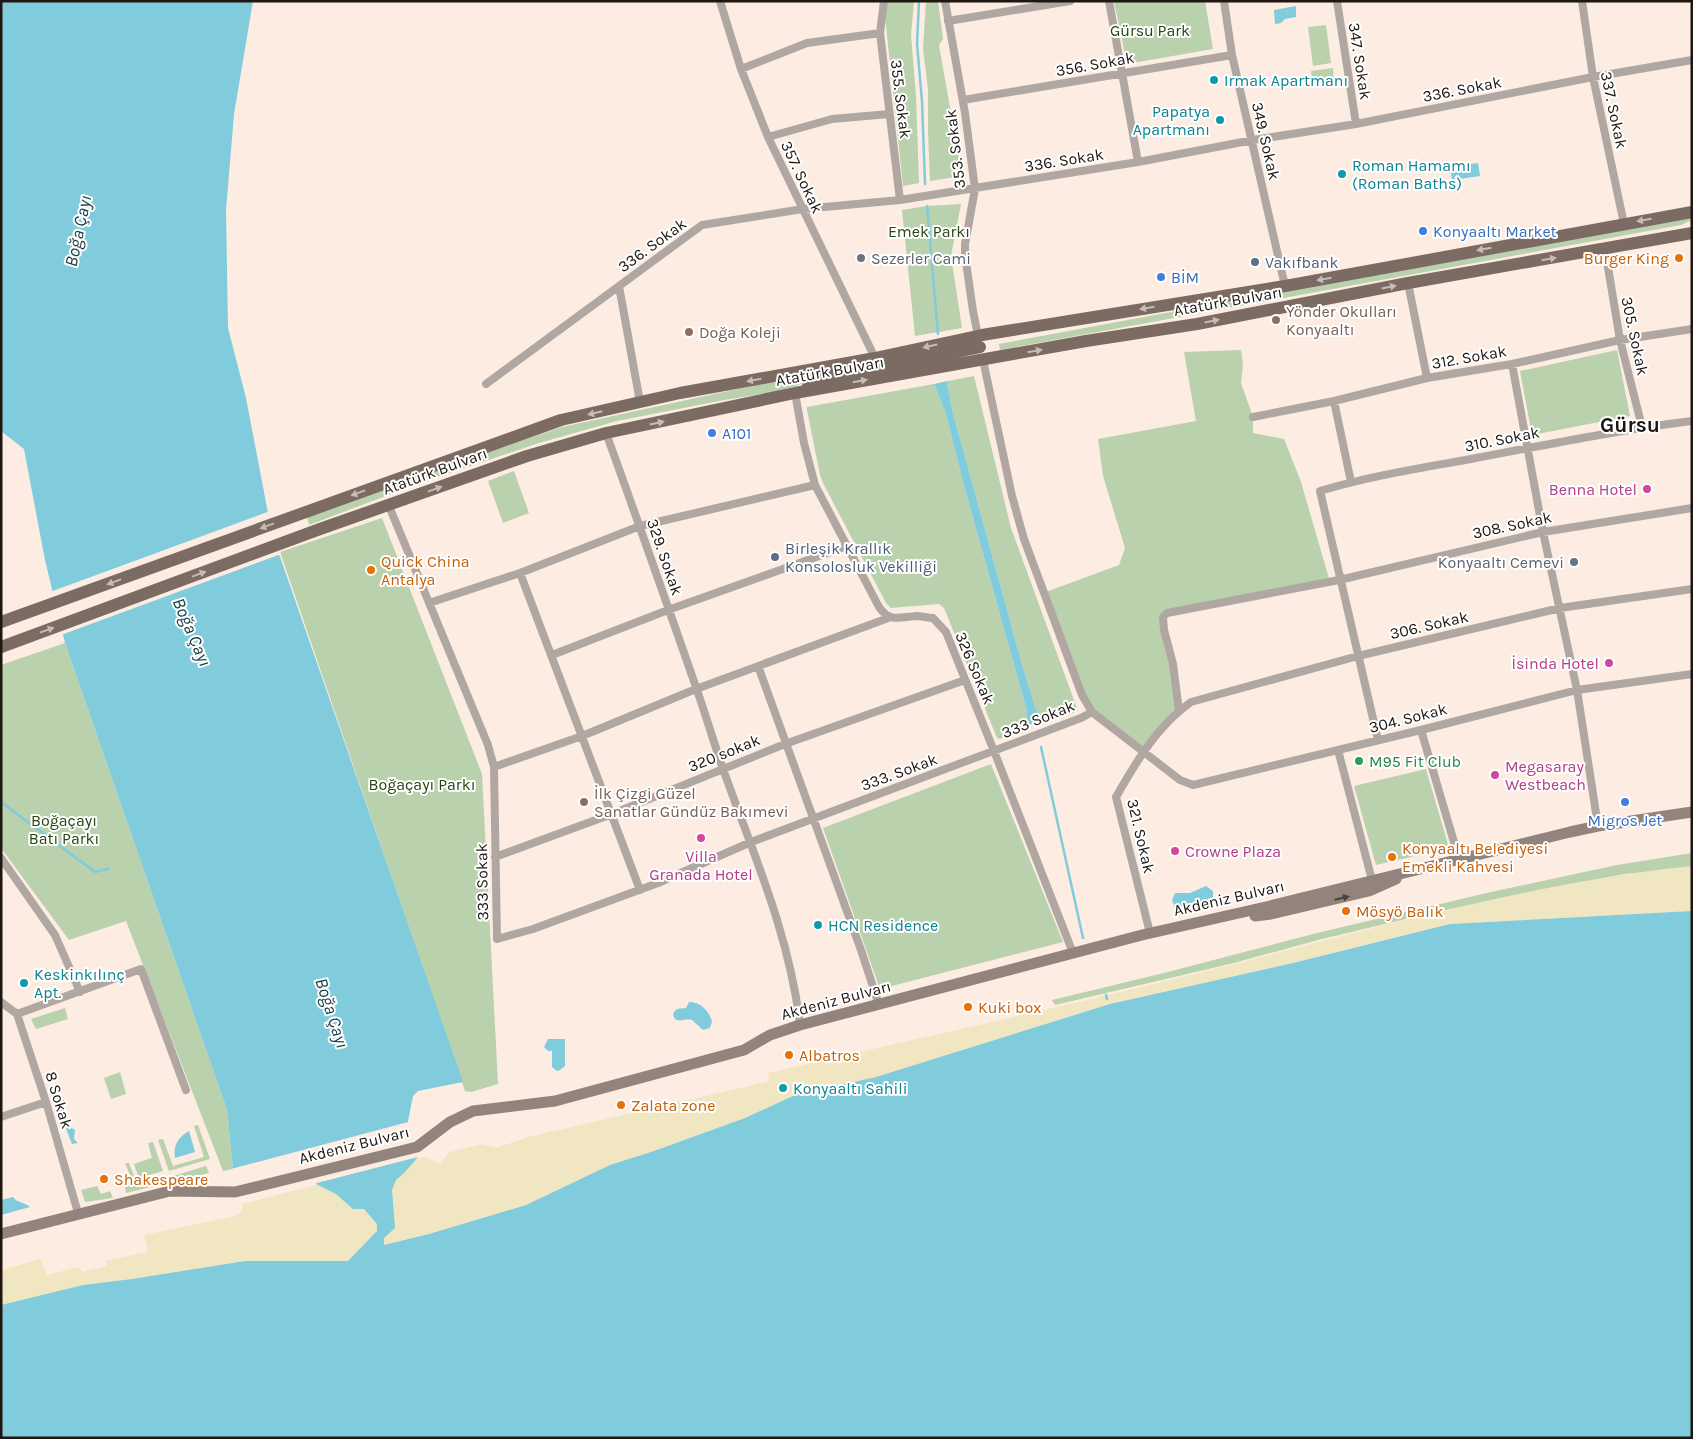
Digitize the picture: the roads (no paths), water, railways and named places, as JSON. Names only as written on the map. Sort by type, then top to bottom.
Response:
[{"type":"main road","name":"Atatürk Bulvarı","points":[[1,647],[320,529],[527,456],[606,433],[795,393],[982,348],[1285,286],[1692,212]]},
{"type":"main road","points":[[1670,237],[1692,226]]},
{"type":"main road","name":"Atatürk Bulvarı","points":[[1,622],[530,431],[562,420],[640,402],[690,391],[874,358],[1197,324],[1408,283],[1692,233]]},
{"type":"main road","name":"Akdeniz Bulvarı","points":[[1,1234],[78,1213],[170,1192],[235,1192],[417,1147],[439,1129],[464,1114],[473,1111],[555,1101],[744,1050],[770,1035],[800,1025],[1073,953],[1208,920],[1271,910],[1367,885],[1420,868],[1598,826],[1692,812]]},
{"type":"street","name":"357. Sokak","points":[[720,1],[741,69],[768,138],[874,358]]},
{"type":"street","name":"355. Sokak","points":[[884,1],[880,33],[900,200]]},
{"type":"street","name":"353. Sokak","points":[[945,1],[963,100],[975,188],[965,244],[965,255],[991,403],[1012,496],[1024,539],[1065,653],[1082,695],[1092,712]]},
{"type":"street","points":[[948,21],[1070,1]]},
{"type":"street","points":[[1109,1],[1138,162]]},
{"type":"street","name":"349. Sokak","points":[[1224,1],[1232,55],[1285,286]]},
{"type":"street","name":"347. Sokak","points":[[1337,1],[1356,124]]},
{"type":"street","name":"337. Sokak","points":[[1582,1],[1593,77],[1624,224]]},
{"type":"street","points":[[741,69],[807,43],[880,33]]},
{"type":"street","name":"356. Sokak","points":[[963,100],[1232,55]]},
{"type":"street","name":"336. Sokak","points":[[486,384],[702,225],[803,209],[900,200],[1138,162],[1252,140],[1356,124],[1593,77],[1692,60]]},
{"type":"street","points":[[768,138],[832,119],[889,114]]},
{"type":"street","name":"305. Sokak","points":[[1605,249],[1620,340],[1642,427]]},
{"type":"street","points":[[1408,283],[1427,378]]},
{"type":"street","points":[[619,286],[640,402]]},
{"type":"street","name":"312. Sokak","points":[[1253,417],[1334,401],[1427,378],[1512,364],[1620,340],[1692,329]]},
{"type":"street","points":[[1512,364],[1543,532],[1577,690],[1598,826]]},
{"type":"street","points":[[795,393],[804,443],[815,485],[879,607],[884,614],[891,618]]},
{"type":"street","points":[[1334,401],[1351,482]]},
{"type":"street","name":"310. Sokak","points":[[1339,580],[1320,492],[1351,482],[1528,448],[1642,427],[1692,421]]},
{"type":"street","name":"329. Sokak","points":[[606,433],[723,768],[769,892],[783,941],[799,1010],[800,1025]]},
{"type":"street","points":[[429,603],[520,573],[640,526],[815,485]]},
{"type":"street","name":"333 Sokak","points":[[389,506],[482,729],[494,767],[497,939],[533,929],[640,890],[751,842],[814,818]]},
{"type":"street","name":"308. Sokak","points":[[1178,711],[1173,664],[1164,630],[1163,617],[1167,613],[1339,580],[1543,532],[1692,508]]},
{"type":"street","points":[[552,656],[668,610],[847,546]]},
{"type":"street","points":[[520,573],[640,890]]},
{"type":"street","points":[[1339,580],[1378,740]]},
{"type":"street","name":"306. Sokak","points":[[1178,711],[1191,702],[1358,656],[1560,608],[1692,589]]},
{"type":"street","name":"326 Sokak","points":[[494,767],[582,736],[696,689],[891,618],[918,616],[933,618],[946,632],[1073,953]]},
{"type":"street","points":[[758,666],[785,744],[814,818],[879,1005]]},
{"type":"street","name":"304. Sokak","points":[[1092,712],[1180,780],[1193,785],[1577,690],[1692,674]]},
{"type":"street","name":"320 sokak","points":[[495,857],[612,814],[785,744],[965,680]]},
{"type":"street","name":"321. Sokak","points":[[1150,933],[1116,796],[1142,751],[1178,711]]},
{"type":"street","name":"333 Sokak","points":[[994,751],[1082,718],[1092,712]]},
{"type":"street","points":[[1421,730],[1459,858]]},
{"type":"street","points":[[1338,750],[1367,885]]},
{"type":"street","name":"333. Sokak","points":[[814,818],[994,751]]},
{"type":"street","points":[[1,858],[55,934],[80,992]]},
{"type":"street","points":[[1,1002],[16,1014],[141,968],[186,1090]]},
{"type":"street","name":"8 Sokak","points":[[16,1014],[46,1102],[78,1213]]},
{"type":"street","points":[[1,1117],[46,1102]]},
{"type":"water","name":"Boğa Çayı","points":[[1,1],[253,1],[234,114],[226,210],[228,328],[246,398],[272,534],[463,1082],[418,1091],[413,1096],[408,1122],[418,1157],[396,1180],[392,1190],[395,1228],[384,1238],[384,1245],[429,1234],[526,1205],[610,1165],[745,1118],[795,1095],[876,1077],[1110,1004],[1293,963],[1450,924],[1692,911],[1692,1438],[1,1438],[1,1305],[83,1285],[245,1261],[348,1261],[377,1231],[377,1224],[364,1209],[353,1209],[336,1194],[316,1184],[298,1152],[233,1169],[227,1110],[65,643],[45,560],[24,449],[1,431]]},
{"type":"water","points":[[1296,6],[1296,17],[1285,19],[1281,23],[1275,24],[1274,10]]},
{"type":"water","points":[[1478,163],[1480,176],[1452,180],[1450,167]]},
{"type":"water","points":[[948,381],[947,385],[953,413],[1023,668],[1040,722],[1028,725],[1026,708],[946,414],[934,384]]},
{"type":"water","points":[[1206,886],[1213,891],[1213,900],[1175,908],[1172,900],[1175,893],[1190,893]]},
{"type":"water","points":[[689,1002],[697,1003],[706,1010],[712,1021],[710,1028],[703,1030],[692,1020],[678,1020],[674,1017],[675,1010],[686,1008]]},
{"type":"water","points":[[548,1039],[565,1039],[565,1066],[557,1071],[552,1067],[552,1051],[548,1051],[544,1047]]},
{"type":"water","points":[[57,1090],[59,1098],[64,1100],[69,1126],[75,1130],[74,1139],[78,1143],[72,1144],[52,1093]]},
{"type":"water","points":[[189,1131],[195,1152],[175,1158],[177,1142]]},
{"type":"water","points":[[13,1197],[30,1207],[1,1215],[1,1200]]},
{"type":"waterway","points":[[919,1],[917,44],[922,101],[925,184]]},
{"type":"waterway","points":[[927,206],[938,334]]},
{"type":"waterway","points":[[1041,747],[1083,938]]},
{"type":"waterway","points":[[1,802],[95,872],[108,869]]},
{"type":"waterway","points":[[1106,995],[1107,999]]},
{"type":"place","name":"Irmak Apartmanı","points":[[1214,80]]},
{"type":"place","name":"Papatya Apartmanı","points":[[1220,120]]},
{"type":"place","name":"Roman Hamamı (Roman Baths)","points":[[1342,174]]},
{"type":"place","name":"Konyaaltı Market","points":[[1423,231]]},
{"type":"place","name":"Sezerler Cami","points":[[861,258]]},
{"type":"place","name":"Burger King","points":[[1679,258]]},
{"type":"place","name":"Vakıfbank","points":[[1255,262]]},
{"type":"place","name":"BİM","points":[[1161,277]]},
{"type":"place","name":"Yönder Okulları Konyaaltı","points":[[1276,320]]},
{"type":"place","name":"Doğa Koleji","points":[[689,332]]},
{"type":"place","name":"A101","points":[[712,433]]},
{"type":"place","name":"Benna Hotel","points":[[1647,489]]},
{"type":"place","name":"Birleşik Krallık Konsolosluk Vekilliği","points":[[775,557]]},
{"type":"place","name":"Konyaaltı Cemevi","points":[[1574,562]]},
{"type":"place","name":"Quick China Antalya","points":[[371,570]]},
{"type":"place","name":"İsinda Hotel","points":[[1609,663]]},
{"type":"place","name":"M95 Fit Club","points":[[1359,761]]},
{"type":"place","name":"Megasaray Westbeach","points":[[1495,775]]},
{"type":"place","name":"İlk Çizgi Güzel Sanatlar Gündüz Bakımevi","points":[[584,802]]},
{"type":"place","name":"Migros Jet","points":[[1625,802]]},
{"type":"place","name":"Villa Granada Hotel","points":[[701,838]]},
{"type":"place","name":"Crowne Plaza","points":[[1175,851]]},
{"type":"place","name":"Konyaaltı Belediyesi Emekli Kahvesi","points":[[1392,857]]},
{"type":"place","name":"Mösyö Balık","points":[[1346,911]]},
{"type":"place","name":"HCN Residence","points":[[818,925]]},
{"type":"place","name":"Keskinkılınç Apt.","points":[[24,983]]},
{"type":"place","name":"Kuki box","points":[[968,1007]]},
{"type":"place","name":"Albatros","points":[[789,1055]]},
{"type":"place","name":"Konyaaltı Sahili","points":[[783,1088]]},
{"type":"place","name":"Zalata zone","points":[[621,1105]]},
{"type":"place","name":"Shakespeare","points":[[104,1179]]},
{"type":"district","name":"Gürsu","points":[[1630,425]]},
{"type":"park label","name":"Gürsu Park","points":[[1150,30]]},
{"type":"park label","name":"Emek Parkı","points":[[929,231]]},
{"type":"park label","name":"Boğaçayı Parkı","points":[[422,784]]},
{"type":"park label","name":"Boğaçayı Batı Parkı","points":[[64,829]]}]
